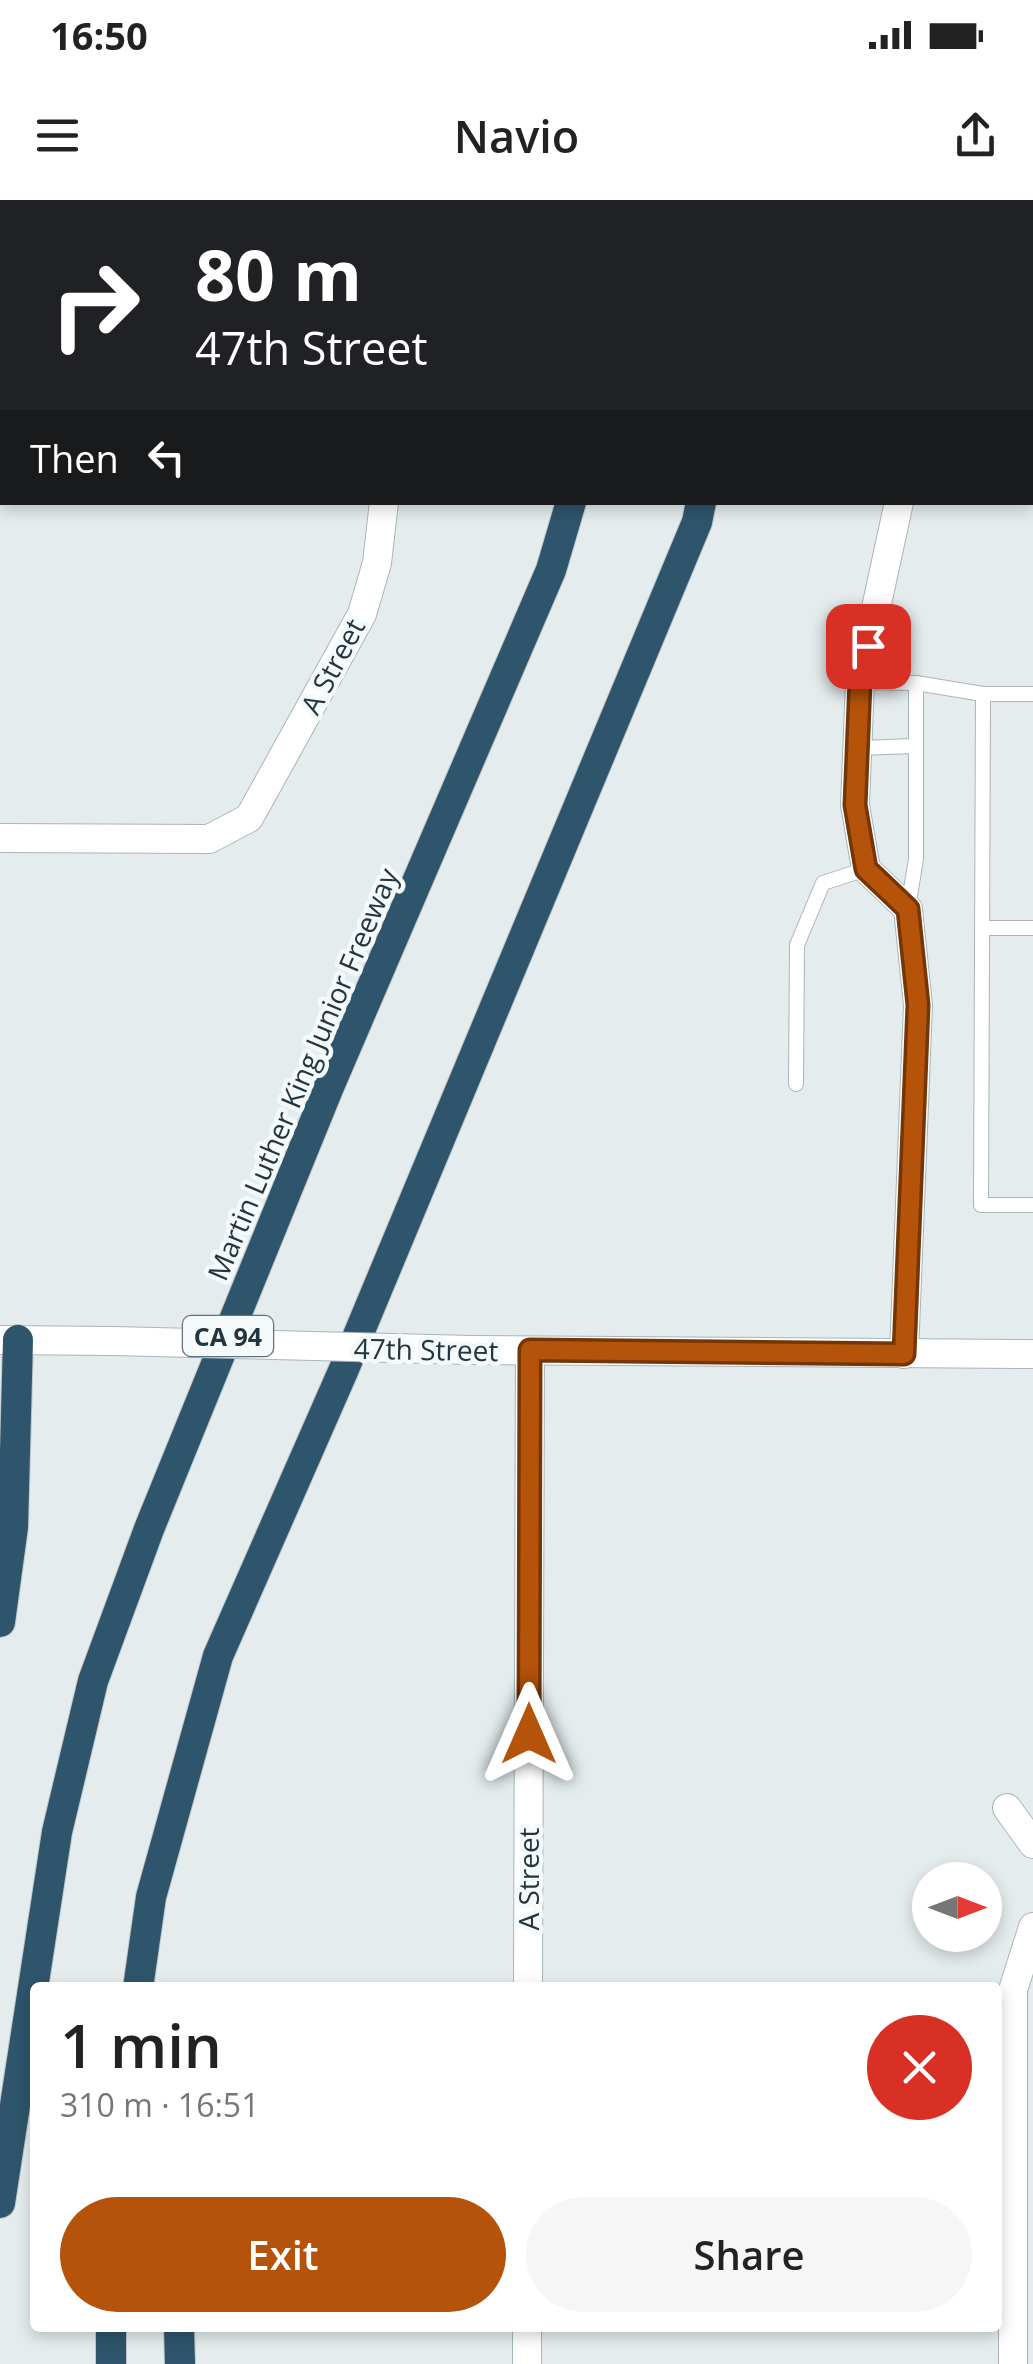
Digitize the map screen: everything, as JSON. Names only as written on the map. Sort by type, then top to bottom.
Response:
[{"type":"highway","name":"Martin Luther King Junior Freeway","points":[[34,1982],[57,1832],[93,1681],[149,1529],[328,1089],[551,570],[570,505]]},
{"type":"highway","points":[[139,1982],[151,1897],[218,1656],[344,1369],[701,505]]},
{"type":"highway","points":[[0,1622],[13,1527],[9,1340]]},
{"type":"highway","points":[[151,1897],[157,1982]]},
{"type":"highway","name":"Martin Luther King Junior Freeway","points":[[0,2203],[30,2008]]},
{"type":"highway","points":[[111,2332],[111,2364]]},
{"type":"highway","points":[[179,2332],[180,2364]]},
{"type":"street","name":"A Street","points":[[0,838],[209,839],[249,818],[362,614],[377,563],[384,505]]},
{"type":"street","points":[[899,505],[860,682],[855,805],[866,869],[908,909],[918,1005],[904,1354]]},
{"type":"street","name":"47th Street","points":[[9,1340],[471,1350],[1033,1354]]},
{"type":"street","name":"A Street","points":[[528,1982],[530,1350]]},
{"type":"street","points":[[1008,1808],[1033,1844]]},
{"type":"street","points":[[1014,2364],[1014,1990],[1033,1927]]},
{"type":"street","points":[[527,2332],[527,2364]]},
{"type":"lane","points":[[860,682],[916,683],[982,694],[1033,694]]},
{"type":"lane","points":[[908,909],[916,859],[916,683]]},
{"type":"lane","points":[[982,694],[982,1205],[1033,1204]]},
{"type":"lane","points":[[858,748],[915,746]]},
{"type":"lane","points":[[796,1084],[797,945],[823,883],[866,869]]},
{"type":"lane","points":[[982,928],[1033,928]]},
{"type":"route","points":[[529,1734],[530,1350],[904,1354],[918,1005],[908,909],[866,869],[855,805],[860,682],[868,646]]}]
